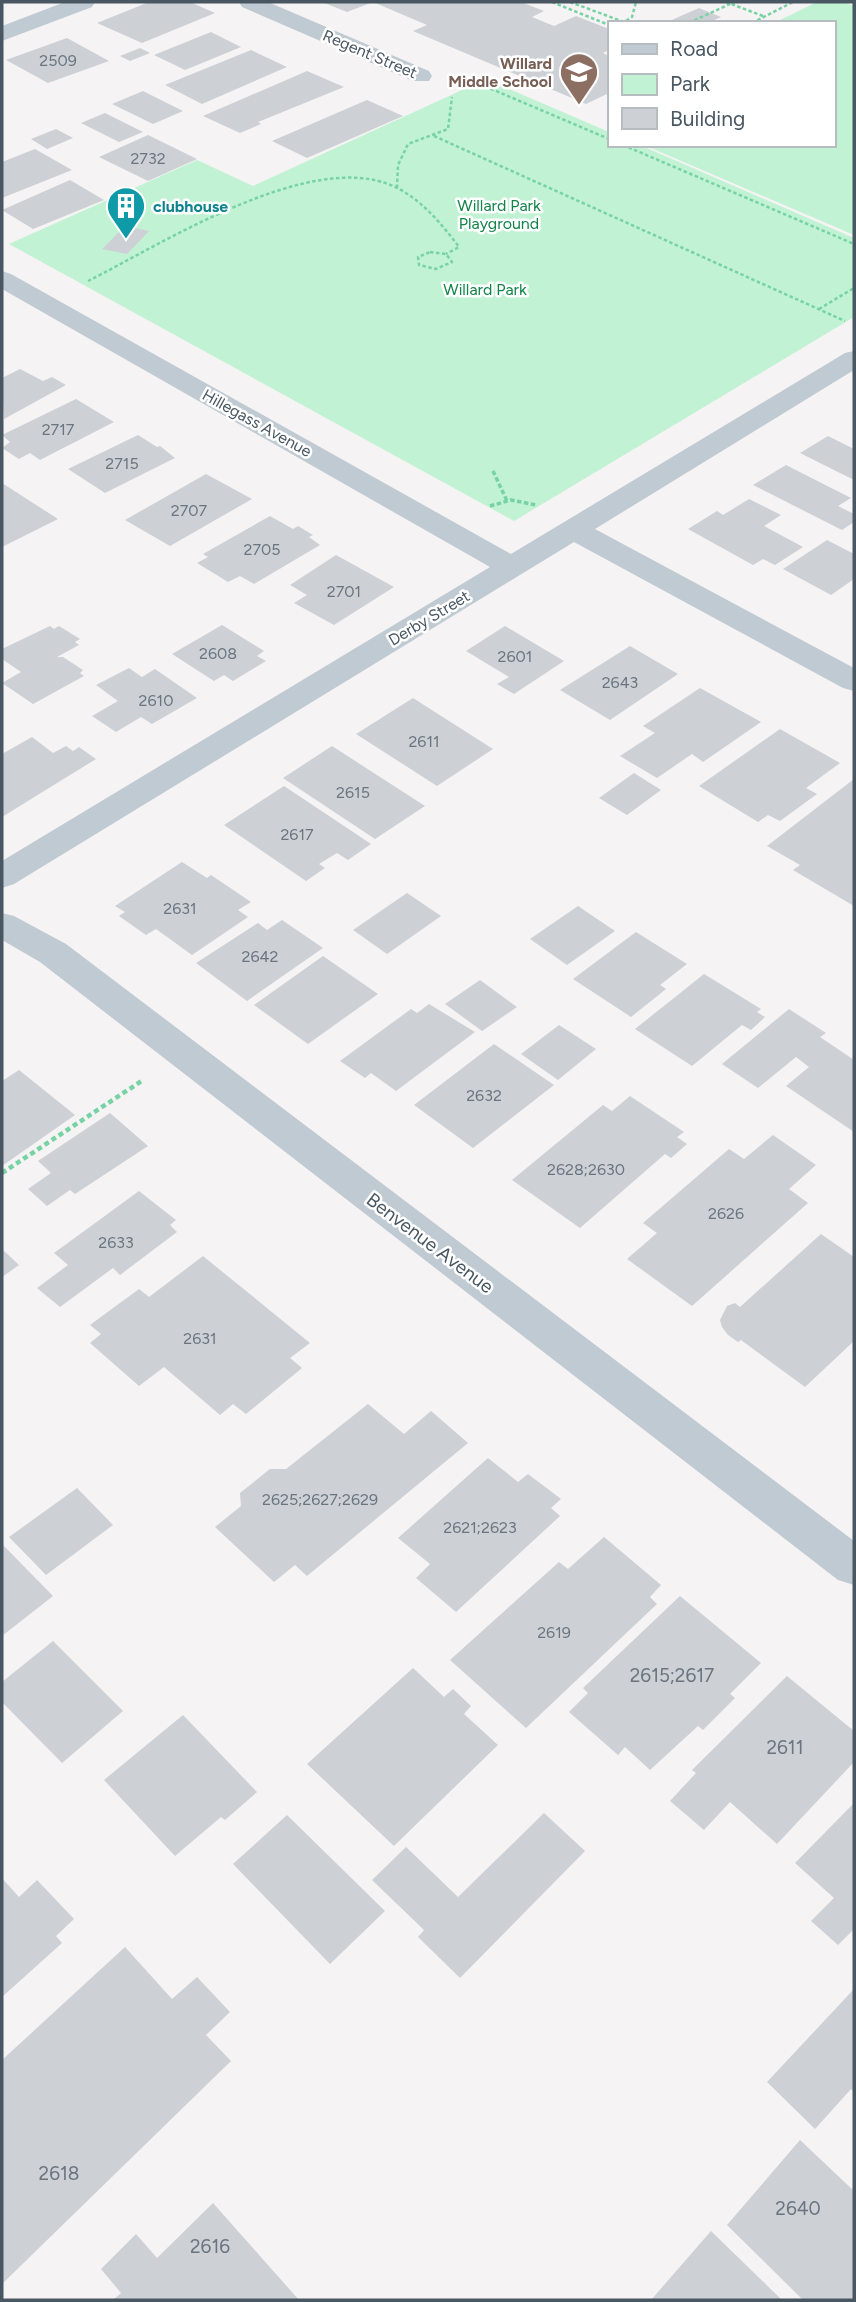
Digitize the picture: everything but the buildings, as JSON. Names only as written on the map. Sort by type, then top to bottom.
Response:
[{"type":"street","points":[[2,34],[83,2]]},
{"type":"street","name":"Regent Street","points":[[250,2],[421,76]]},
{"type":"street","name":"Hillegass Avenue","points":[[2,279],[512,567]]},
{"type":"street","name":"Derby Street","points":[[2,876],[854,359]]},
{"type":"street","points":[[576,529],[854,681]]},
{"type":"street","name":"Benvenue Avenue","points":[[2,925],[53,953],[854,1566]]},
{"type":"path","points":[[552,2],[608,25]]},
{"type":"path","points":[[570,2],[621,21]]},
{"type":"path","points":[[626,21],[632,17],[636,2]]},
{"type":"path","points":[[693,21],[730,2],[764,17]]},
{"type":"path","points":[[756,21],[793,2]]},
{"type":"path","points":[[397,188],[398,165],[408,144],[448,129],[452,94],[421,76]]},
{"type":"path","name":"Regent Street","points":[[421,76],[475,82],[608,139]]},
{"type":"path","points":[[434,136],[854,325]]},
{"type":"path","points":[[628,147],[854,244]]},
{"type":"path","points":[[43,302],[218,216],[285,188],[331,179],[383,182],[397,188],[441,222],[459,247],[446,254],[425,253],[418,257],[416,262],[428,269],[440,269],[452,262],[446,254]]},
{"type":"path","points":[[819,309],[854,288]]},
{"type":"path","points":[[492,471],[507,500]]},
{"type":"path","points":[[447,530],[507,500],[531,503],[576,529]]},
{"type":"path","points":[[2,1173],[182,1054]]},
{"type":"green space","points":[[817,2],[844,2],[854,6],[854,235],[649,147],[835,147],[835,21],[778,21]]},
{"type":"green space","name":"Willard Park","points":[[486,79],[608,132],[608,147],[645,147],[854,238],[854,317],[514,521],[9,244],[197,160],[253,186]]},
{"type":"place","name":"Willard Middle School","points":[[579,106]]},
{"type":"place","name":"clubhouse","points":[[126,240]]},
{"type":"park label","name":"Willard Park Playground","points":[[499,214]]}]
